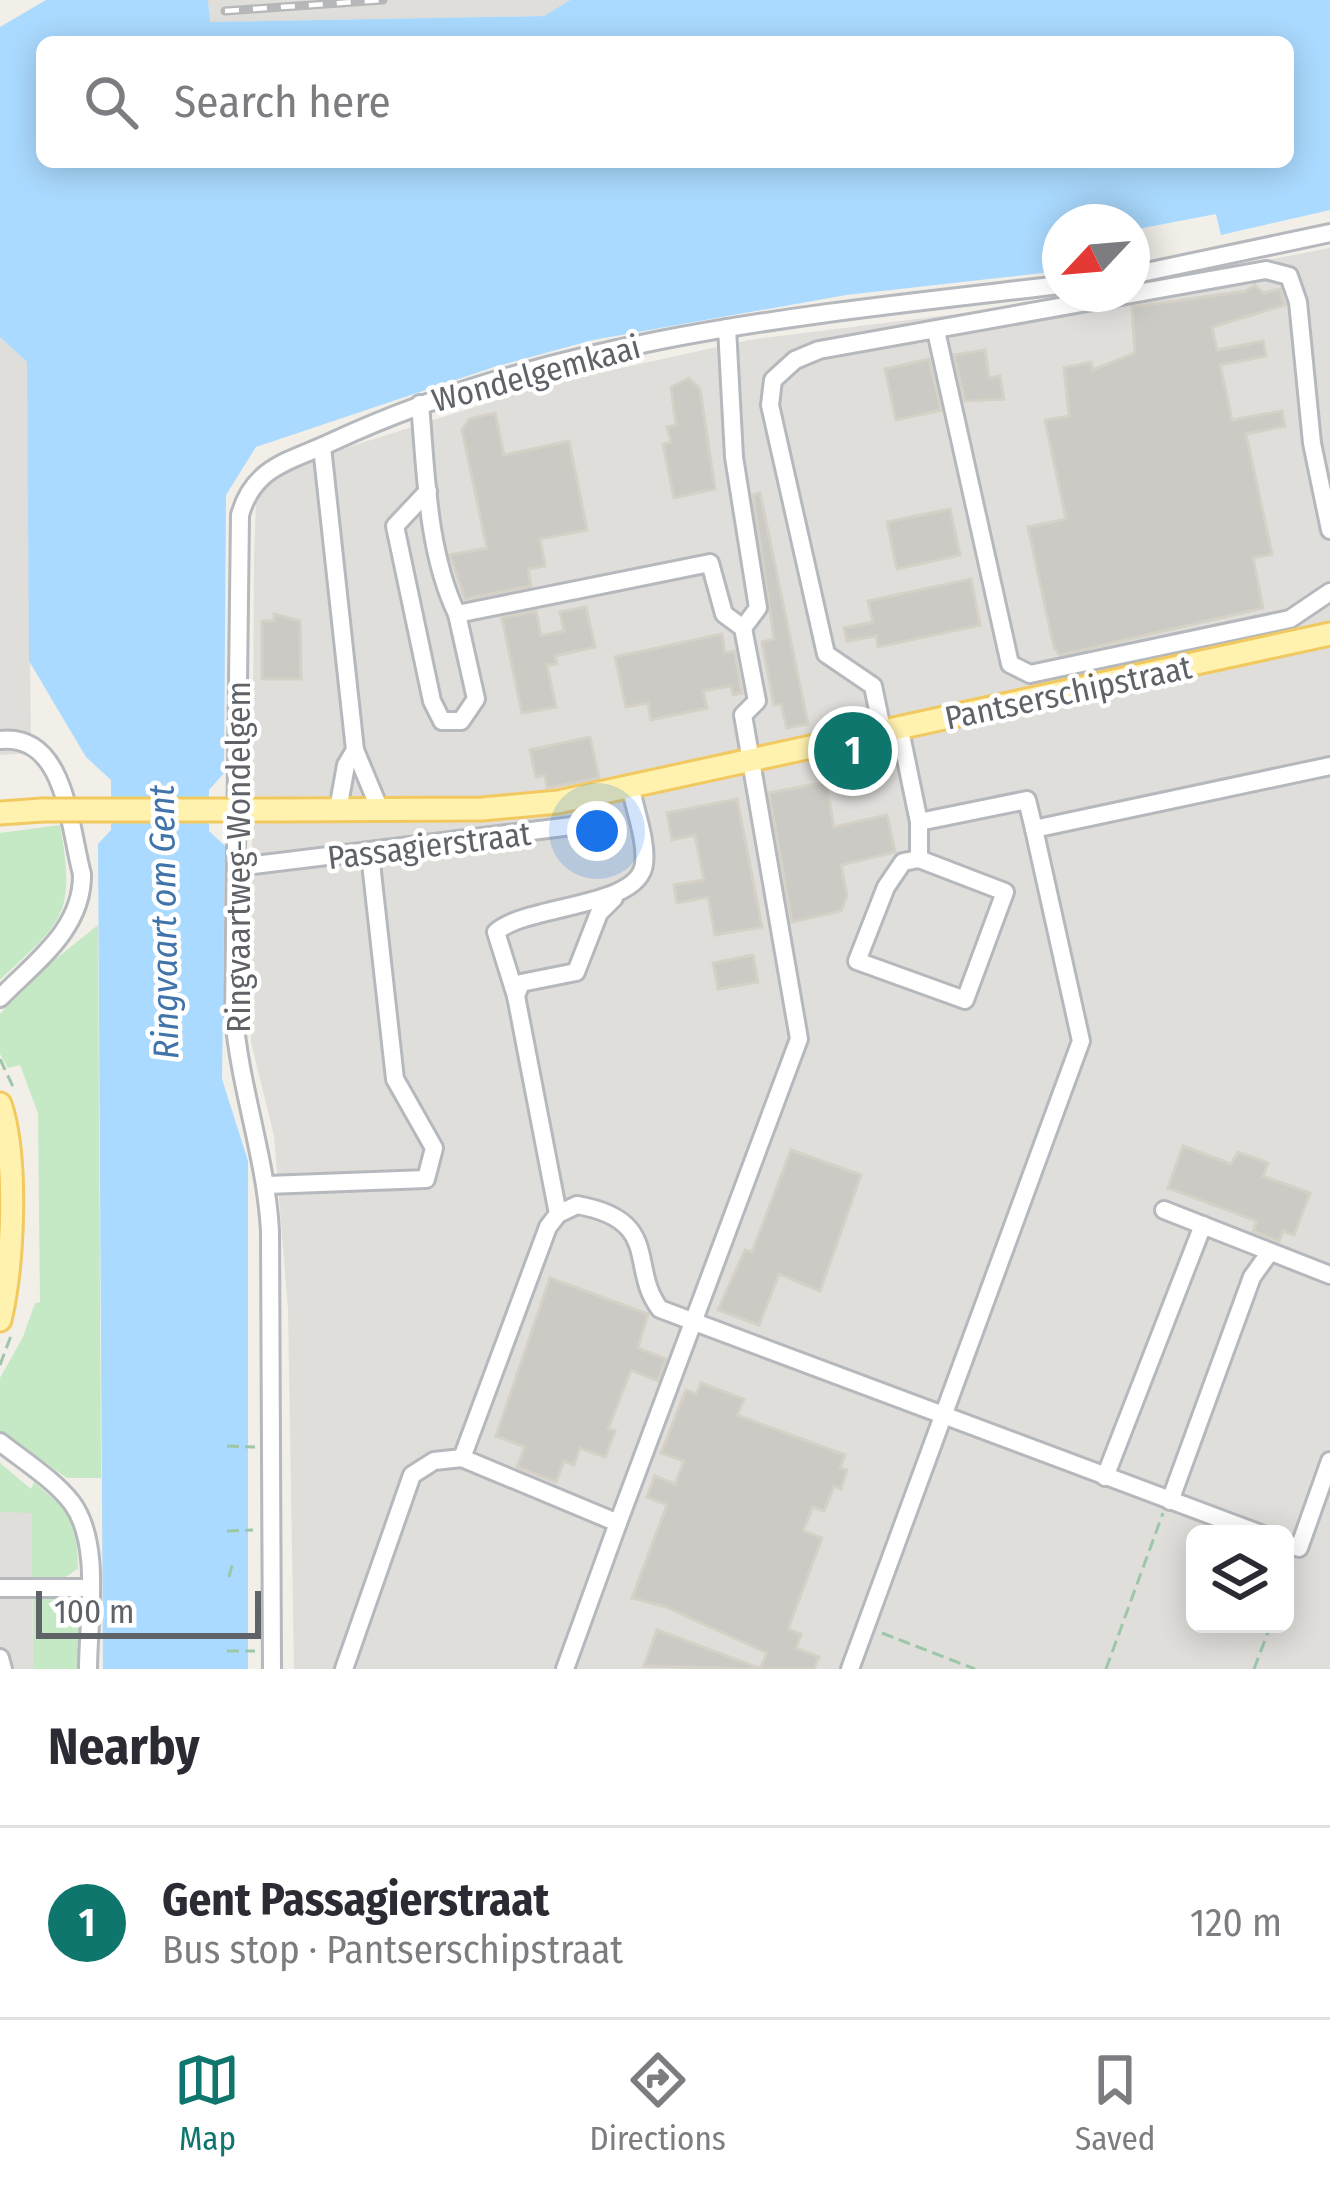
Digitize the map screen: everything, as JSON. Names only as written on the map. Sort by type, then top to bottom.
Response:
[{"type":"main road","name":"Pantserschipstraat","points":[[380,810],[518,807],[599,795],[1330,634]]},
{"type":"main road","points":[[0,813],[380,810]]},
{"type":"main road","points":[[0,1105],[8,1141],[8,1265],[0,1320]]},
{"type":"street","points":[[1150,271],[1330,232]]},
{"type":"street","points":[[919,859],[919,822],[873,686],[826,654],[770,406],[773,380],[795,361],[819,350],[1266,270],[1289,276],[1298,302],[1312,443],[1330,530]]},
{"type":"street","name":"Wondelgemkaai","points":[[322,447],[420,404],[547,367],[727,328],[1042,287]]},
{"type":"street","points":[[727,328],[739,503],[758,608],[743,628]]},
{"type":"street","points":[[936,331],[1010,664],[1030,674],[1290,619],[1330,592]]},
{"type":"street","points":[[420,404],[428,491],[448,595],[457,614],[476,700],[461,721],[442,721],[432,700],[394,526],[428,491]]},
{"type":"street","points":[[322,447],[355,750],[380,810]]},
{"type":"street","name":"Ringvaartweg-Wondelgem","points":[[272,1669],[267,1185],[238,1057],[240,515],[247,491],[261,475],[278,463],[322,447]]},
{"type":"street","points":[[457,614],[710,563],[724,614],[743,628],[757,701],[743,716],[747,764],[799,1039],[565,1669]]},
{"type":"street","points":[[0,740],[26,740],[46,753],[77,855],[83,895],[68,927],[0,998]]},
{"type":"street","points":[[338,810],[346,765],[355,750]]},
{"type":"street","points":[[1034,830],[1330,766]]},
{"type":"street","points":[[516,996],[521,983],[576,972],[599,913],[640,877],[645,862],[631,789]]},
{"type":"street","name":"Passagierstraat","points":[[238,867],[572,826],[596,817],[599,795]]},
{"type":"street","points":[[850,1669],[1082,1041],[1027,800],[919,822]]},
{"type":"street","points":[[267,1185],[426,1179],[434,1148],[394,1079],[370,854]]},
{"type":"street","points":[[919,859],[1005,892],[964,1000],[857,961],[886,887],[903,862],[919,859]]},
{"type":"street","points":[[557,1214],[516,996],[496,932],[514,917],[617,896]]},
{"type":"street","points":[[462,1458],[548,1227],[570,1207],[588,1207],[626,1226],[642,1250],[656,1304],[944,1418],[1237,1525]]},
{"type":"street","points":[[1164,1210],[1330,1275]]},
{"type":"street","points":[[1105,1477],[1203,1226]]},
{"type":"street","points":[[1169,1500],[1252,1277],[1270,1252]]},
{"type":"street","points":[[0,1442],[74,1505],[87,1533],[88,1669]]},
{"type":"street","points":[[344,1669],[412,1475],[434,1461],[462,1458],[618,1523]]},
{"type":"street","points":[[1294,1541],[1330,1461]]},
{"type":"street","points":[[0,1588],[88,1588]]},
{"type":"street","points":[[0,1658],[3,1669]]},
{"type":"path","points":[[227,1446],[260,1448]]},
{"type":"path","points":[[1106,1669],[1169,1500]]},
{"type":"path","points":[[227,1531],[255,1530]]},
{"type":"path","points":[[229,1577],[232,1565]]},
{"type":"path","points":[[866,1628],[975,1669]]},
{"type":"path","points":[[1255,1669],[1268,1633]]},
{"type":"path","points":[[227,1651],[256,1651]]},
{"type":"shaded area","points":[[208,0],[570,0],[544,16],[209,22]]},
{"type":"shaded area","points":[[1330,248],[1330,1669],[294,1669],[288,1310],[274,1136],[251,1042],[256,504],[289,466],[544,385],[749,340],[1042,303],[1042,312],[1150,312],[1150,282]]},
{"type":"shaded area","points":[[0,337],[27,362],[31,753],[0,755]]},
{"type":"shaded area","points":[[0,1512],[32,1512],[33,1669],[0,1669]]},
{"type":"green space","points":[[60,825],[66,879],[60,914],[39,943],[0,980],[0,833]]},
{"type":"green space","points":[[98,925],[101,1478],[67,1478],[0,1431],[0,1378],[35,1303],[40,1302],[38,1113],[20,1065],[8,1068],[0,1054],[0,1014],[42,970]]},
{"type":"green space","points":[[0,1463],[31,1489],[34,1482],[76,1519],[78,1569],[62,1579],[32,1580],[32,1513],[0,1512]]},
{"type":"green space","points":[[33,1599],[68,1599],[79,1612],[80,1669],[33,1669]]},
{"type":"water","name":"Ringvaart om Gent","points":[[46,0],[208,0],[210,22],[544,16],[570,0],[1330,0],[1330,210],[1221,235],[1216,214],[1150,227],[1150,204],[1042,204],[1042,273],[846,295],[593,340],[494,367],[256,447],[226,495],[224,773],[209,790],[209,831],[225,846],[222,1079],[248,1161],[248,1669],[103,1669],[98,844],[111,830],[111,780],[86,757],[29,661],[27,362],[0,337],[0,27]]},
{"type":"building","points":[[1255,285],[1263,293],[1280,289],[1285,305],[1212,327],[1217,350],[1263,341],[1266,356],[1220,365],[1232,420],[1282,411],[1285,426],[1246,434],[1272,554],[1253,558],[1263,608],[1060,655],[1054,647],[1028,527],[1066,519],[1045,420],[1069,416],[1064,368],[1091,362],[1093,370],[1135,353],[1132,312],[1150,312],[1150,304],[1246,291]]},
{"type":"building","points":[[985,350],[989,378],[1000,376],[1004,399],[965,401],[954,355]]},
{"type":"building","points":[[929,359],[941,410],[896,420],[885,369]]},
{"type":"building","points":[[689,378],[700,389],[715,489],[674,498],[663,444],[671,442],[667,427],[676,425],[671,387]]},
{"type":"building","points":[[495,413],[504,455],[569,441],[587,530],[540,539],[545,566],[528,569],[531,586],[465,599],[450,555],[487,548],[462,430],[469,419]]},
{"type":"building","points":[[760,493],[808,724],[787,728],[781,704],[774,705],[762,642],[774,639],[753,495]]},
{"type":"building","points":[[950,509],[960,555],[897,569],[887,522]]},
{"type":"building","points":[[971,579],[980,625],[878,647],[876,636],[847,641],[844,628],[873,622],[868,601]]},
{"type":"building","points":[[586,607],[595,647],[555,656],[557,664],[547,665],[556,707],[522,713],[502,618],[536,611],[541,636],[564,631],[560,612]]},
{"type":"building","points":[[274,614],[300,621],[301,679],[262,679],[262,621],[274,621]]},
{"type":"building","points":[[722,634],[725,653],[734,651],[742,693],[733,695],[731,686],[703,691],[707,708],[651,720],[648,703],[626,707],[615,657]]},
{"type":"building","points":[[590,737],[599,778],[547,788],[545,775],[536,777],[530,750]]},
{"type":"building","points":[[826,782],[834,827],[887,815],[895,852],[841,865],[847,896],[841,911],[792,922],[769,793]]},
{"type":"building","points":[[737,799],[762,927],[715,935],[708,897],[677,903],[674,885],[704,880],[695,835],[672,840],[667,813]]},
{"type":"building","points":[[753,955],[758,982],[718,989],[713,963]]},
{"type":"building","points":[[1183,1146],[1231,1164],[1238,1152],[1268,1163],[1263,1176],[1310,1193],[1294,1235],[1283,1231],[1279,1241],[1253,1231],[1257,1221],[1168,1188]]},
{"type":"building","points":[[791,1150],[861,1175],[820,1291],[779,1274],[759,1325],[718,1310],[745,1250],[752,1252]]},
{"type":"building","points":[[550,1278],[648,1314],[638,1348],[666,1359],[658,1381],[631,1370],[608,1429],[615,1431],[605,1457],[580,1448],[574,1465],[564,1461],[556,1482],[517,1467],[525,1447],[496,1436]]},
{"type":"building","points":[[701,1383],[744,1399],[737,1415],[845,1455],[840,1468],[847,1470],[841,1489],[834,1486],[824,1511],[813,1507],[803,1531],[822,1538],[788,1629],[801,1634],[796,1648],[819,1657],[814,1669],[760,1669],[767,1653],[666,1607],[632,1598],[667,1505],[647,1497],[655,1476],[675,1484],[684,1461],[661,1453],[686,1390],[696,1394]]},
{"type":"building","points":[[657,1630],[759,1668],[644,1666]]},
{"type":"railway","points":[[225,11],[383,0]]},
{"type":"place","name":"Gent Passagierstraat","points":[[853,751]]}]
